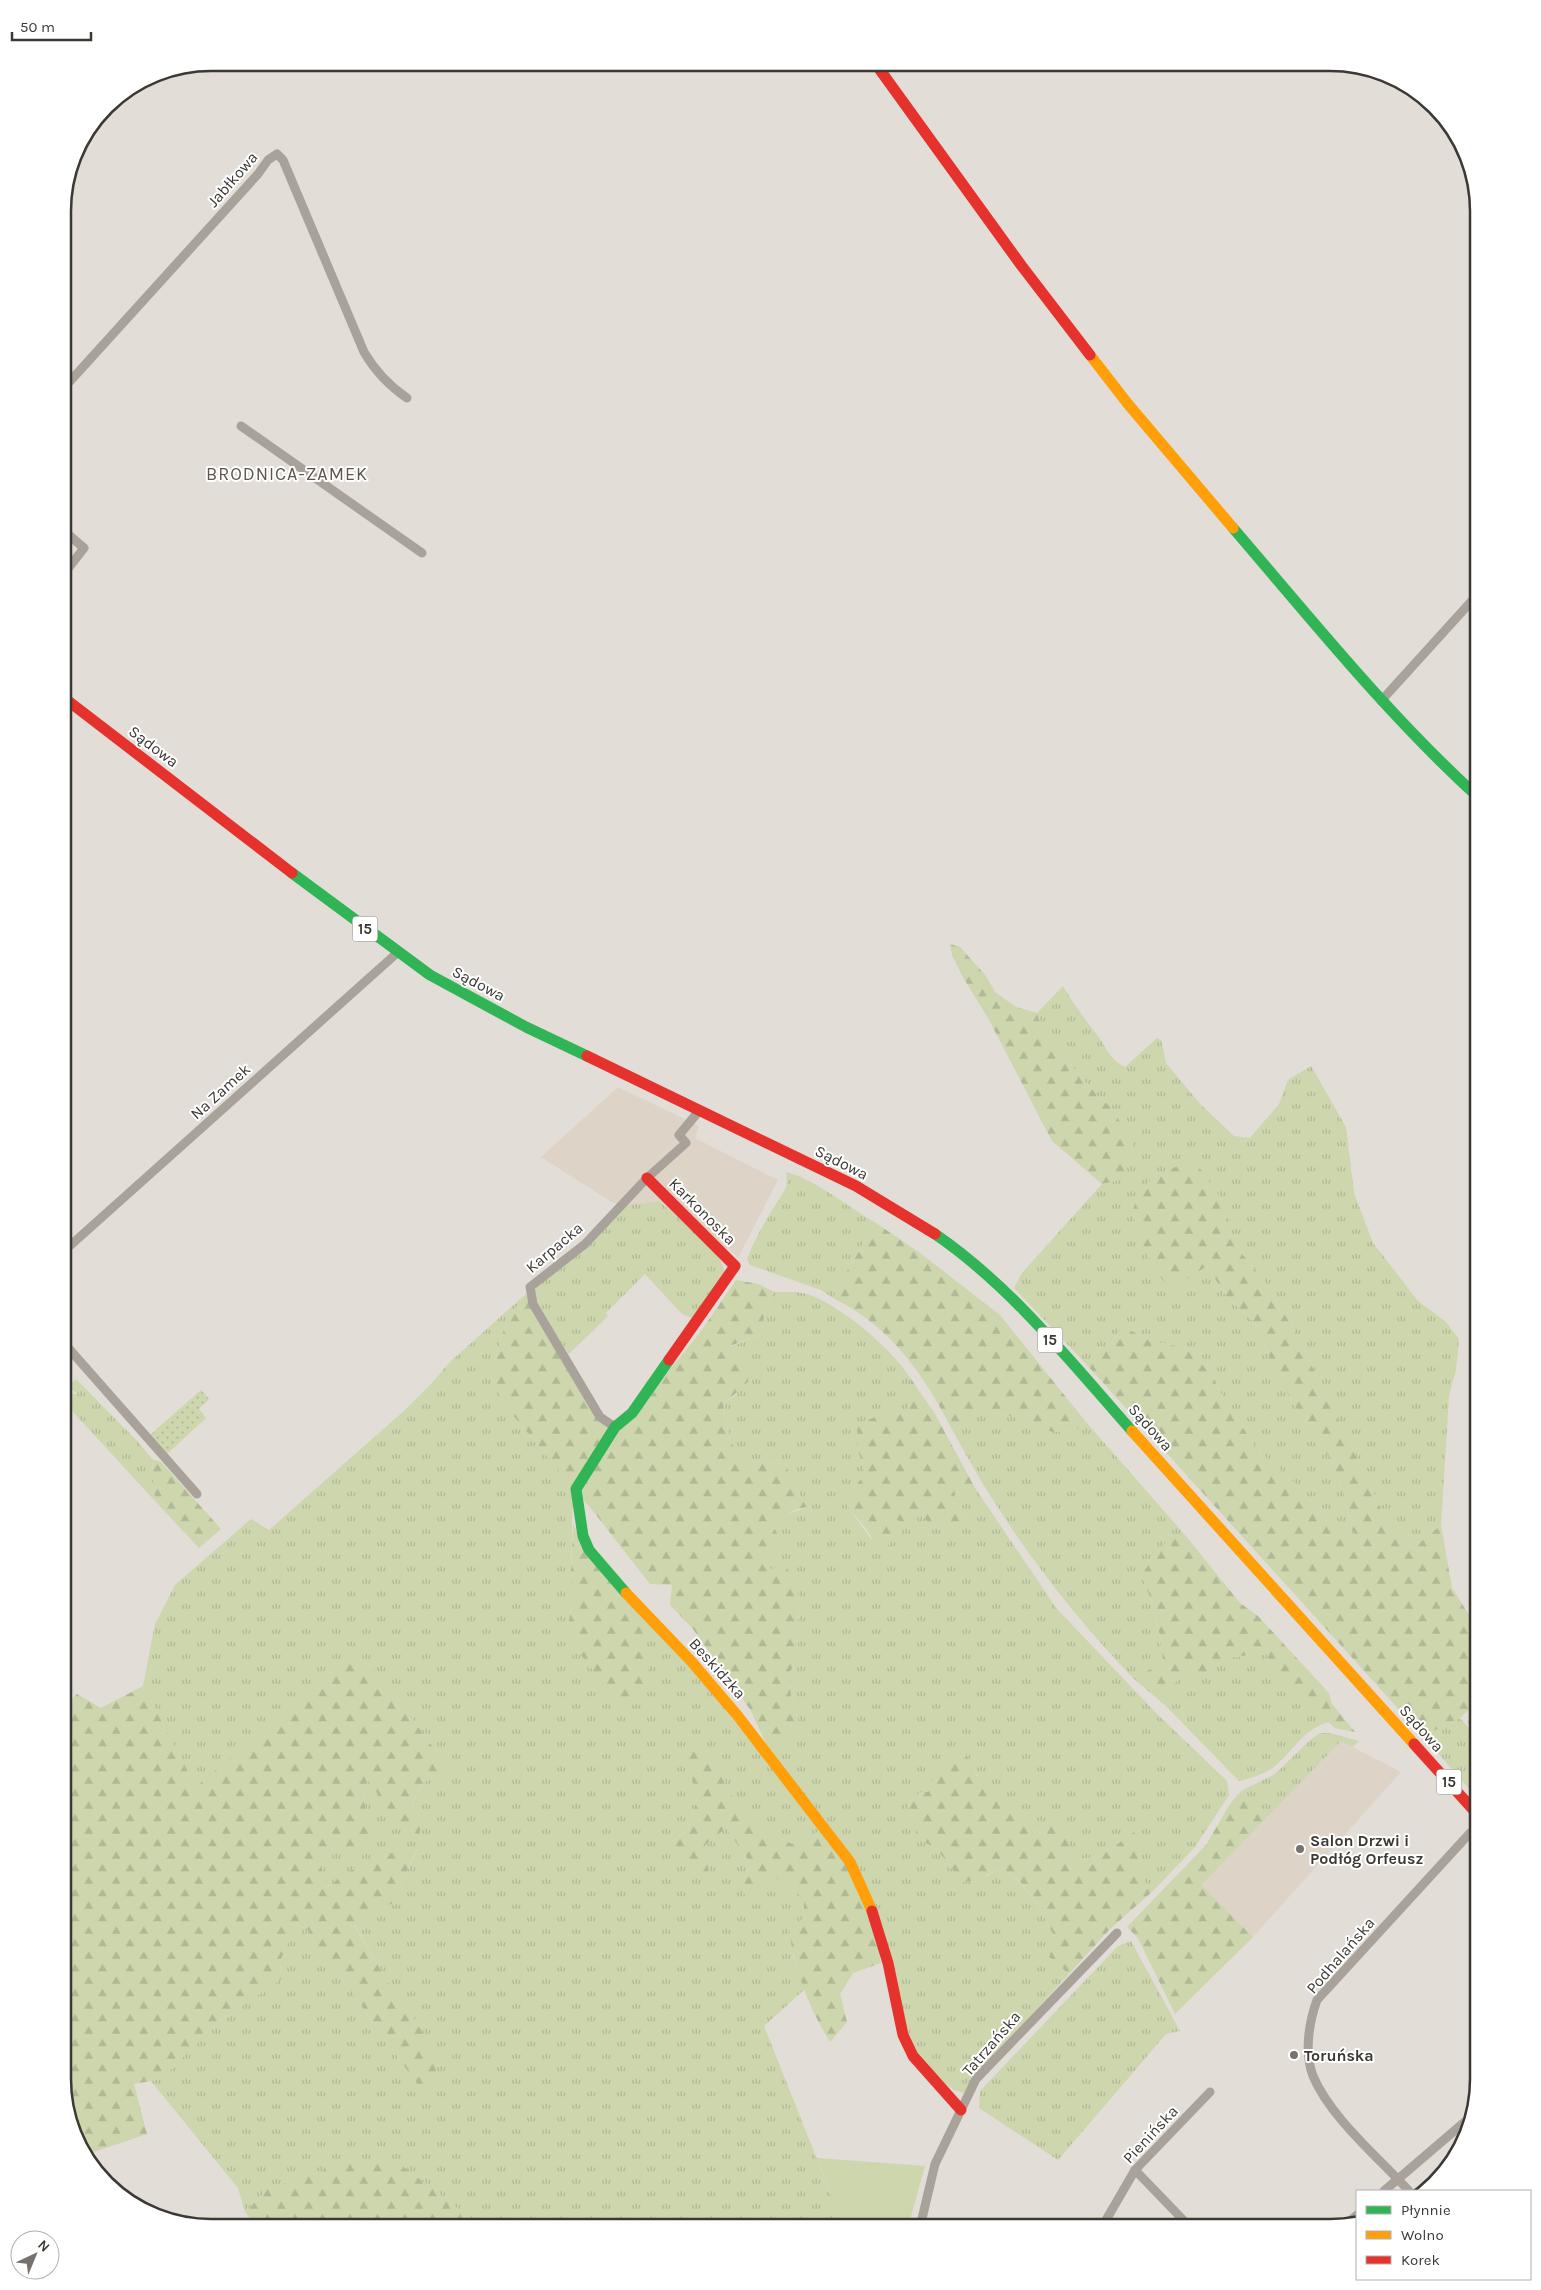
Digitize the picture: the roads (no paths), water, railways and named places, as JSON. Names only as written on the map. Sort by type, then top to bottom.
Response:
[{"type":"street","points":[[881,72],[1021,265],[1122,396],[1381,701],[1442,764],[1470,790]]},
{"type":"street","name":"Jabłkowa","points":[[72,379],[258,174],[268,160],[276,154],[283,160],[364,352],[373,368],[406,398]]},
{"type":"street","points":[[241,426],[422,553]]},
{"type":"street","points":[[72,538],[84,548],[72,564]]},
{"type":"street","points":[[1381,701],[1470,603]]},
{"type":"street","name":"Sądowa","points":[[72,704],[397,953],[430,975],[472,998],[699,1111],[847,1182],[934,1232],[990,1278],[1065,1356],[1470,1806]]},
{"type":"street","name":"Na Zamek","points":[[71,1244],[397,953]]},
{"type":"street","name":"Karpacka","points":[[615,1427],[600,1417],[534,1304],[530,1287],[585,1244],[647,1178],[686,1143],[679,1135],[699,1111]]},
{"type":"street","name":"Karkonoska","points":[[647,1178],[735,1266]]},
{"type":"street","name":"Beskidzka","points":[[735,1266],[632,1413],[615,1427],[576,1489],[583,1536],[589,1550],[630,1598],[691,1661],[737,1715],[850,1862],[876,1918],[888,1962],[903,2035],[913,2056],[961,2110]]},
{"type":"street","points":[[71,1352],[197,1494]]},
{"type":"street","name":"Podhalańska","points":[[1408,2190],[1329,2105],[1313,2074],[1309,2047],[1310,2019],[1317,2000],[1470,1833]]},
{"type":"street","name":"Tatrzańska","points":[[922,2219],[935,2164],[976,2079],[1117,1933]]},
{"type":"street","name":"Pienińska","points":[[1109,2219],[1135,2170],[1210,2092]]},
{"type":"street","points":[[1385,2190],[1461,2126]]},
{"type":"street","points":[[1135,2170],[1181,2219]]},
{"type":"place","name":"Salon Drzwi i Podłóg Orfeusz","points":[[1300,1849]]},
{"type":"place","name":"Toruńska","points":[[1294,2055]]},
{"type":"district","name":"BRODNICA-ZAMEK","points":[[287,474]]}]
